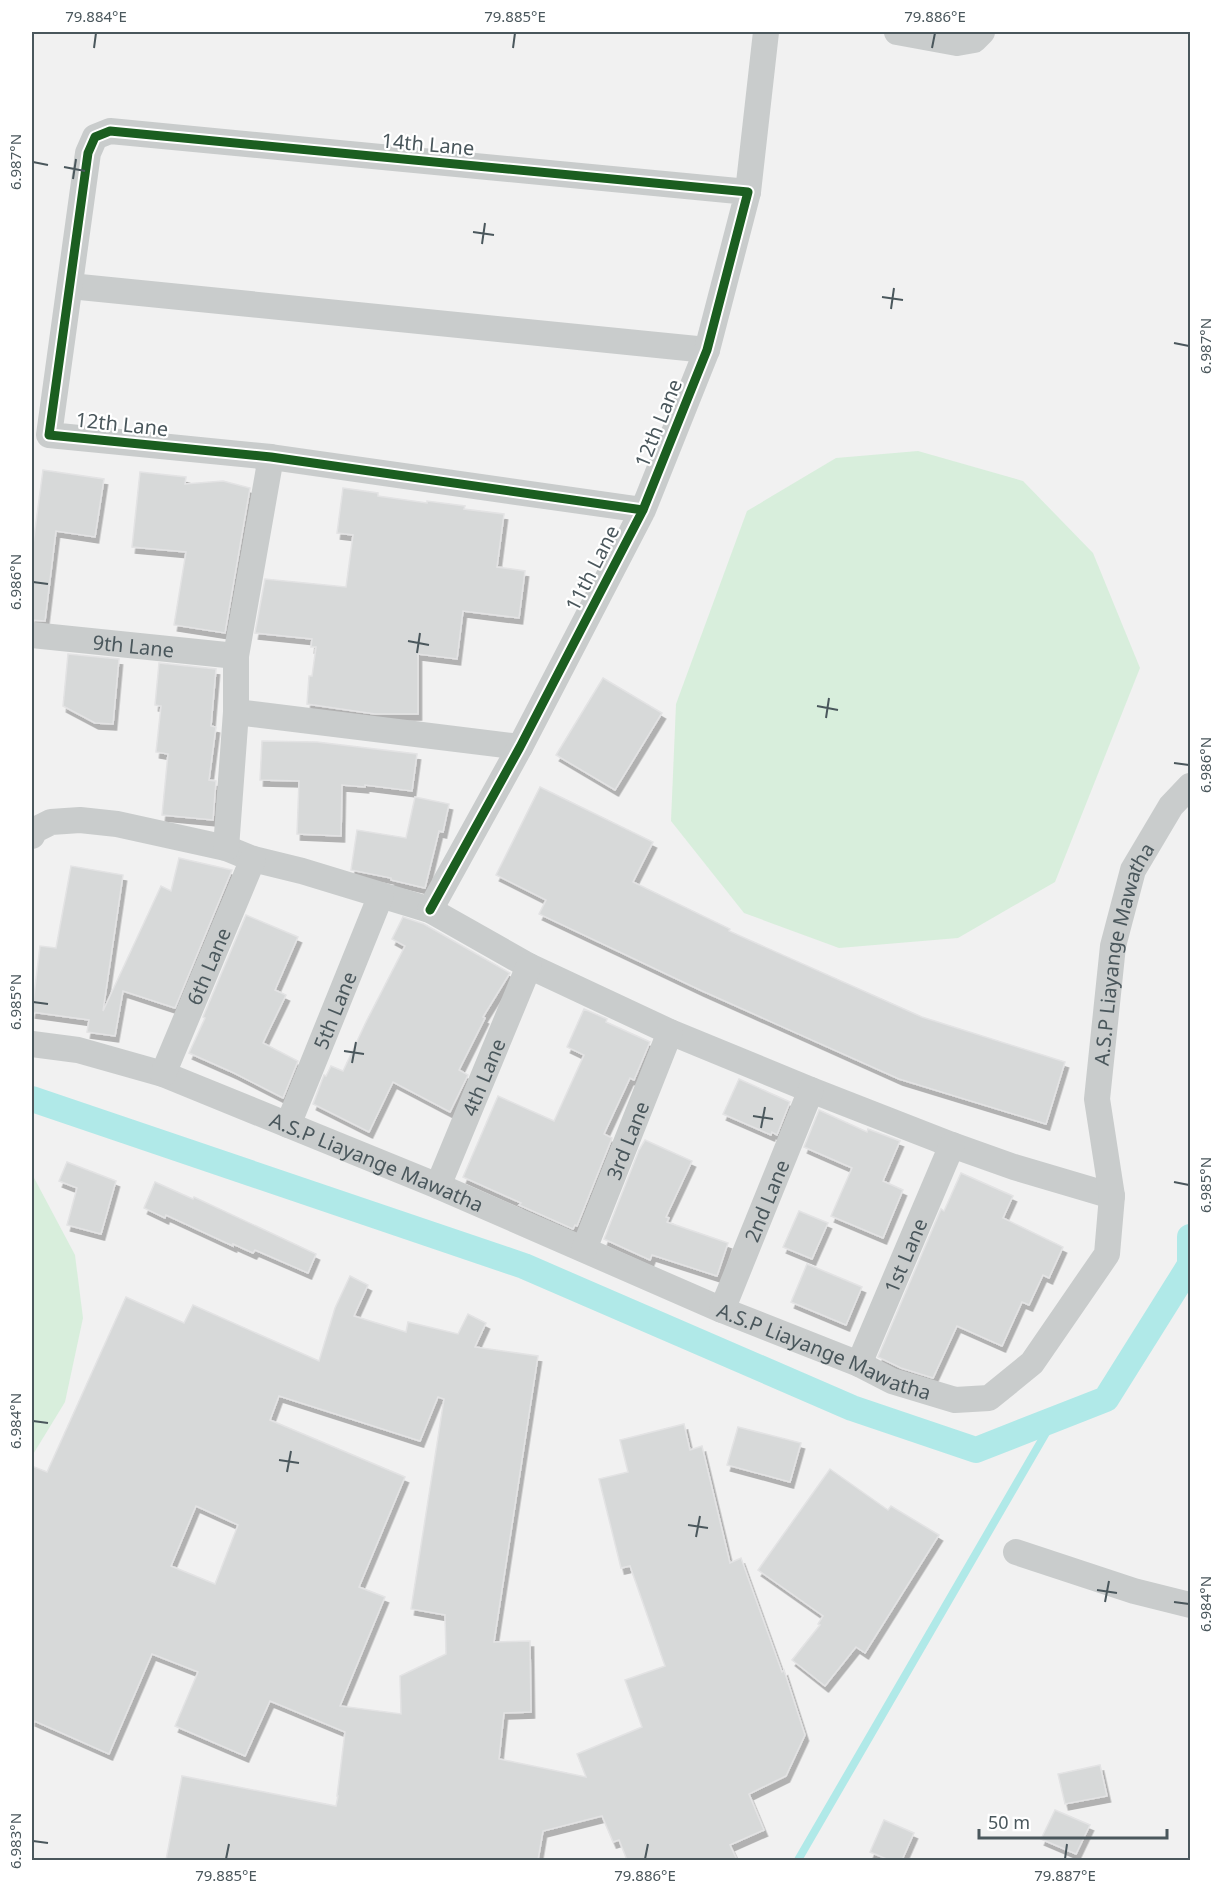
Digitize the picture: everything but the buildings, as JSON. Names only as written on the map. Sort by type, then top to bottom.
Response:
[{"type":"street","points":[[70,286],[707,350],[748,192],[766,32]]},
{"type":"street","points":[[897,32],[957,43],[974,40],[982,32]]},
{"type":"street","name":"14th Lane","points":[[70,286],[88,153],[95,137],[110,131],[748,192]]},
{"type":"street","name":"12th Lane","points":[[70,286],[49,435],[270,457]]},
{"type":"street","name":"12th Lane","points":[[643,510],[707,350]]},
{"type":"street","points":[[226,848],[236,712],[237,656],[270,457]]},
{"type":"street","name":"11th Lane","points":[[270,457],[643,510],[520,747],[430,910]]},
{"type":"street","name":"9th Lane","points":[[32,635],[237,656]]},
{"type":"street","points":[[236,712],[520,747]]},
{"type":"street","name":"A.S.P Liayange Mawatha","points":[[32,1044],[78,1050],[163,1074],[438,1186],[722,1310],[859,1364],[892,1381],[955,1400],[989,1398],[1032,1363],[1107,1254],[1112,1196],[1096,1099],[1113,946],[1133,870],[1171,806],[1191,786]]},
{"type":"street","points":[[32,836],[35,830],[51,822],[80,820],[117,824],[226,848],[253,859],[302,871],[430,910],[529,966],[670,1032],[952,1145],[1014,1167],[1112,1196]]},
{"type":"street","name":"6th Lane","points":[[163,1074],[253,859]]},
{"type":"street","name":"5th Lane","points":[[288,1125],[381,895]]},
{"type":"street","name":"4th Lane","points":[[438,1186],[529,966]]},
{"type":"street","name":"3rd Lane","points":[[584,1249],[670,1032]]},
{"type":"street","name":"2nd Lane","points":[[722,1310],[811,1090]]},
{"type":"street","name":"1st Lane","points":[[859,1364],[952,1145]]},
{"type":"street","points":[[1016,1552],[1134,1591],[1191,1605]]},
{"type":"green space","points":[[918,451],[1023,481],[1093,553],[1140,668],[1055,882],[958,938],[839,948],[744,913],[671,821],[676,704],[747,511],[836,458]]},
{"type":"green space","points":[[32,1174],[75,1255],[83,1318],[65,1402],[32,1456]]},
{"type":"waterway","points":[[32,1099],[524,1266],[852,1408],[976,1450],[1106,1399],[1190,1265],[1190,1237]]},
{"type":"waterway","points":[[798,1860],[1054,1419]]},
{"type":"cycle path","points":[[430,910],[520,747],[643,510],[707,350],[748,192],[110,131],[95,137],[88,153],[49,435],[271,457],[643,510]]}]
